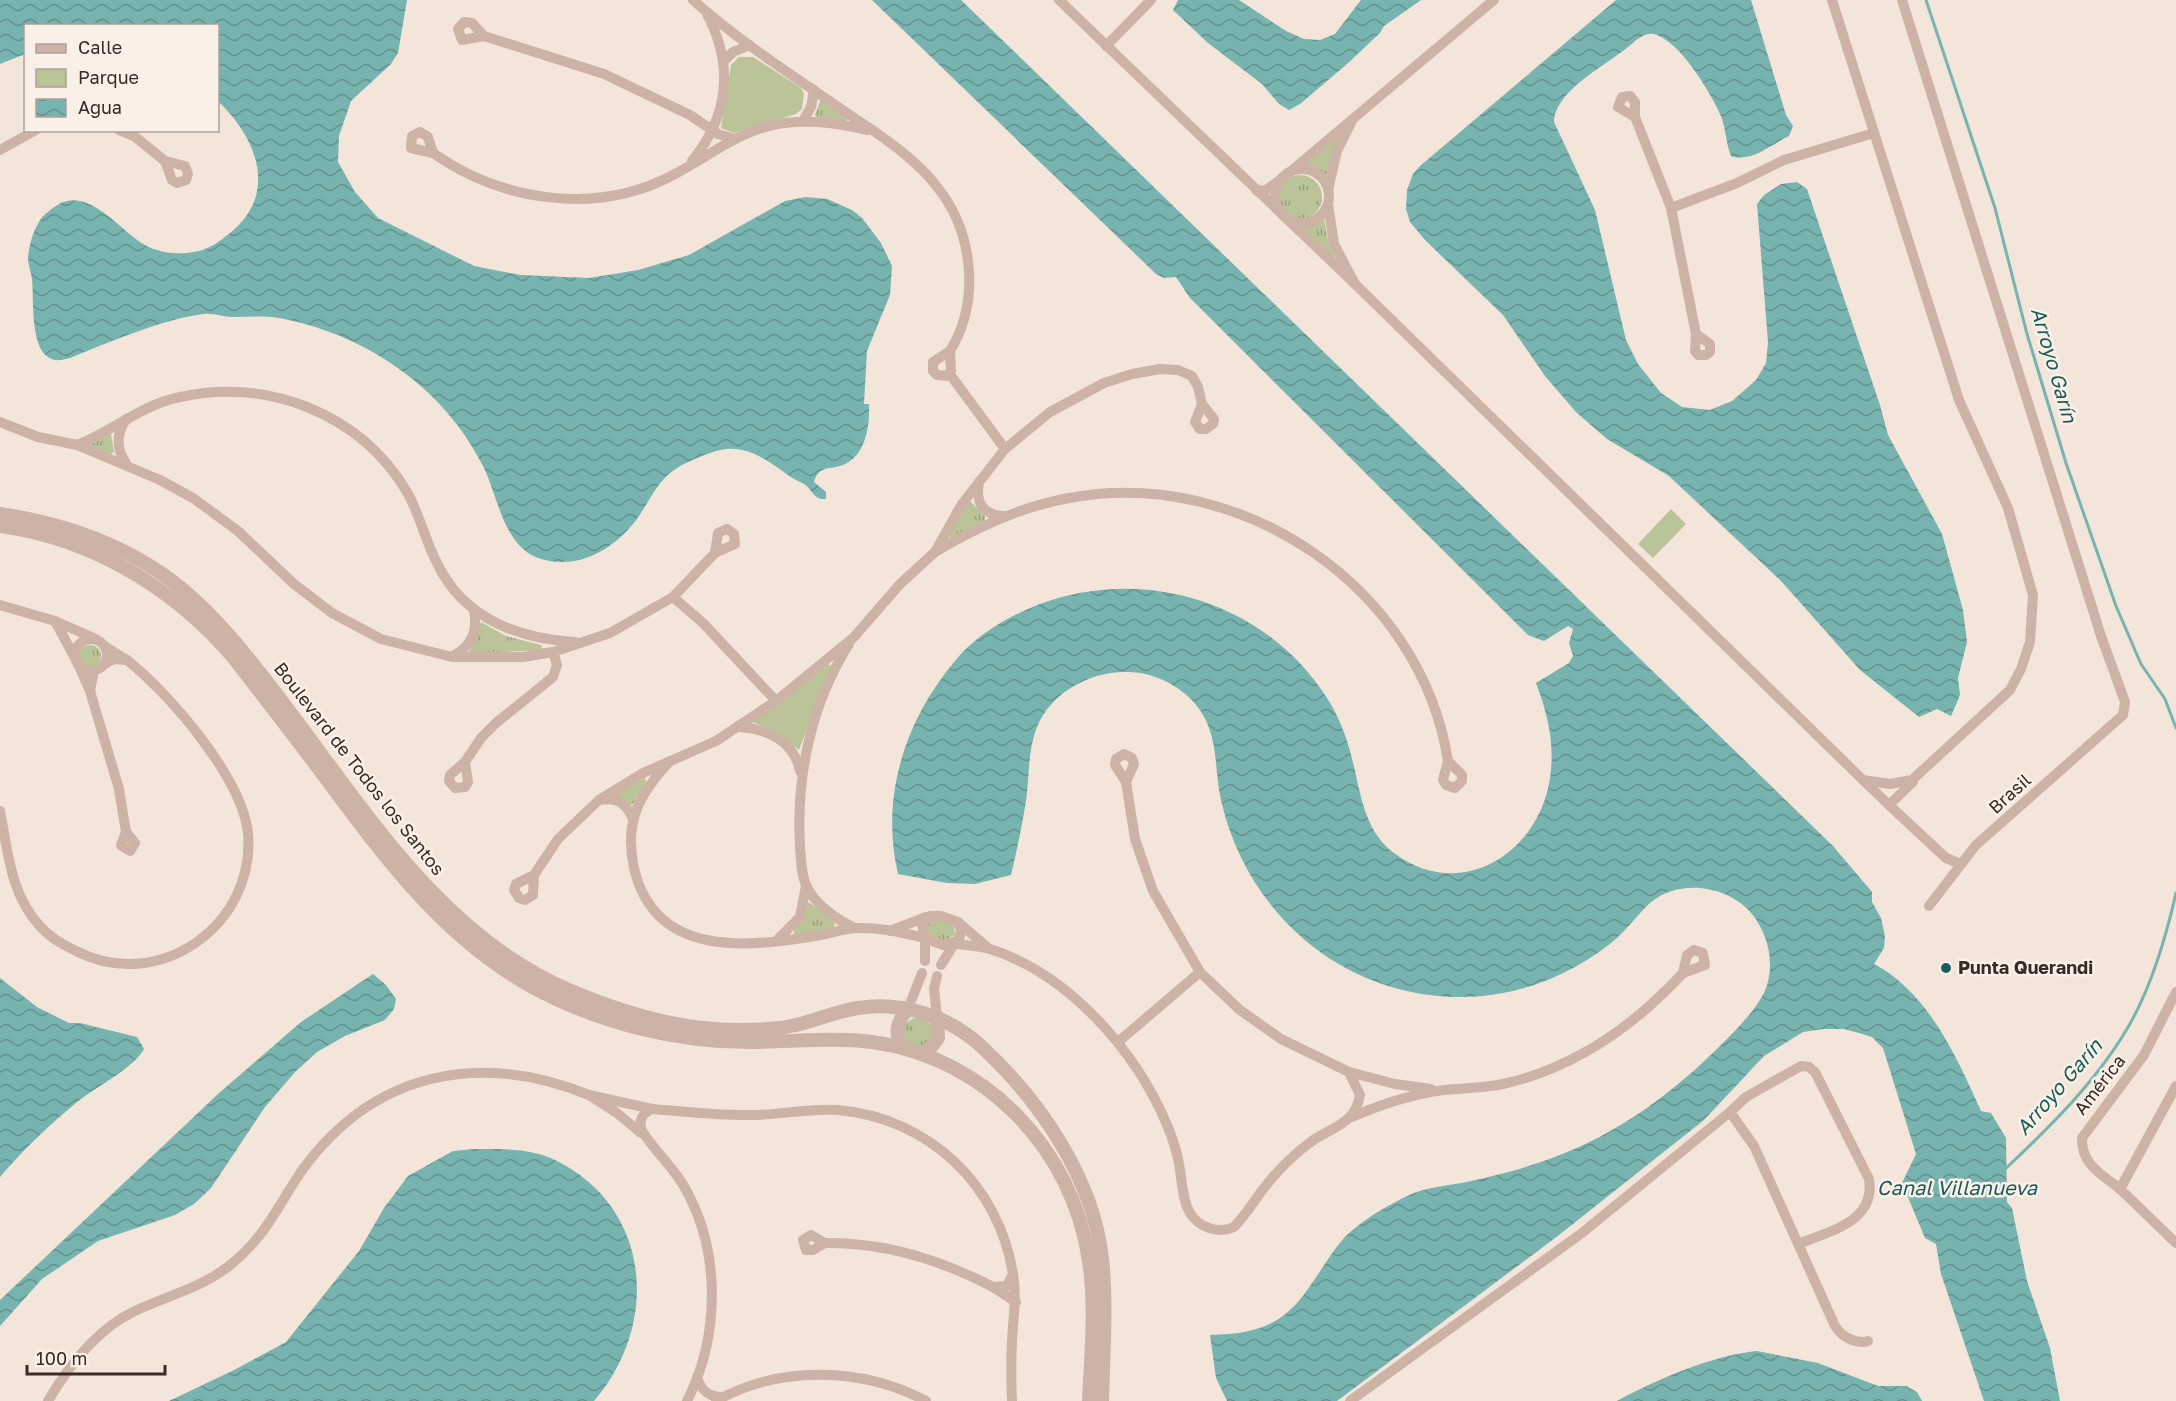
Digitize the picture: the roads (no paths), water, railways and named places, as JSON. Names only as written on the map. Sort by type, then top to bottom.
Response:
[{"type":"street","points":[[693,0],[750,45],[874,131],[924,171],[939,189],[961,231],[967,255],[969,299],[960,335],[950,351],[932,364],[937,375],[949,374]]},
{"type":"street","points":[[1059,0],[1355,284],[1889,805],[1946,858],[1961,864]]},
{"type":"street","points":[[1106,46],[1151,0]]},
{"type":"street","points":[[1257,191],[1266,190],[1284,177],[1494,0]]},
{"type":"street","points":[[1832,0],[1959,400],[2008,508],[2033,595],[2034,612],[2027,654],[2010,690],[1889,805]]},
{"type":"street","name":"Brasil","points":[[1902,0],[2101,636],[2125,702],[2123,715],[1976,845],[1929,906]]},
{"type":"street","points":[[686,168],[713,130],[725,92],[724,61],[715,28],[706,12]]},
{"type":"street","points":[[484,36],[604,74],[735,139]]},
{"type":"street","points":[[724,61],[733,52],[750,45]]},
{"type":"street","points":[[803,121],[811,107],[814,90]]},
{"type":"street","points":[[1355,284],[1334,244],[1328,190],[1337,151],[1350,124],[1363,110]]},
{"type":"street","points":[[1635,117],[1671,208],[1696,334]]},
{"type":"street","points":[[433,153],[475,178],[498,188],[560,199],[596,198],[645,188],[686,168],[735,139],[776,124],[803,121],[874,131]]},
{"type":"street","points":[[0,150],[32,132]]},
{"type":"street","points":[[124,132],[134,136],[165,161]]},
{"type":"street","points":[[1671,208],[1737,183],[1784,160],[1874,133]]},
{"type":"street","points":[[1328,190],[1325,183],[1314,172],[1298,170],[1284,177],[1276,191],[1275,200],[1282,215],[1299,223],[1308,223],[1317,219],[1328,204]]},
{"type":"street","points":[[950,351],[949,374],[1005,449]]},
{"type":"street","points":[[935,552],[962,504],[1005,449],[1050,412],[1073,398],[1132,374],[1160,369],[1187,373],[1196,381],[1202,404]]},
{"type":"street","points":[[77,445],[102,434],[128,416],[177,397],[214,392],[274,396],[323,413],[363,440],[394,472],[417,509],[437,564],[453,588],[474,610],[505,628],[528,636],[582,642]]},
{"type":"street","points":[[126,463],[119,450],[118,436],[128,416]]},
{"type":"street","points":[[1,421],[38,437],[77,445],[126,463],[160,480],[217,515],[255,545],[294,585],[332,613],[381,639],[452,657],[494,659],[552,652],[628,625],[673,597],[715,553]]},
{"type":"street","points":[[979,482],[976,495],[980,505],[987,512],[1004,516]]},
{"type":"street","points":[[778,940],[800,917],[804,904],[806,886],[799,817],[802,777],[817,715],[842,656],[854,637],[900,584],[935,552],[1004,516],[1071,497],[1139,493],[1209,503],[1276,529],[1333,566],[1360,590],[1385,618],[1422,675],[1435,705],[1448,761]]},
{"type":"street","name":"Boulevard de Todos los Santos","points":[[0,514],[41,521],[93,538],[124,552],[180,587],[236,641],[414,873],[472,929],[545,979],[629,1012],[708,1028],[766,1029],[793,1026],[857,1008],[879,1006],[908,1009],[937,1017],[969,1036],[1020,1087],[1058,1139],[1084,1191],[1102,1253],[1104,1288],[1102,1401]]},
{"type":"street","name":"Boulevard de Todos los Santos","points":[[0,526],[40,533],[96,553],[158,588],[183,607],[213,634],[234,658],[409,885],[464,939],[531,986],[595,1014],[672,1035],[749,1042],[833,1040],[901,1047],[925,1055],[979,1083],[1016,1113],[1052,1158],[1066,1182],[1084,1233],[1092,1298],[1089,1401]]},
{"type":"street","points":[[673,597],[703,623],[776,701]]},
{"type":"street","points":[[0,605],[56,621],[100,643],[127,660],[163,693],[219,765],[240,801],[248,833],[246,869],[236,900],[219,925],[203,939],[179,954],[138,964],[108,963],[67,947],[39,926],[18,892],[0,811]]},
{"type":"street","points":[[452,657],[463,651],[475,634],[474,610]]},
{"type":"street","points":[[56,621],[90,692],[119,789],[126,832]]},
{"type":"street","points":[[534,874],[558,839],[599,800],[632,778],[740,727],[776,701],[854,637]]},
{"type":"street","points":[[77,662],[79,645],[86,639],[100,643],[107,655],[104,664]]},
{"type":"street","points":[[465,762],[476,744],[496,723],[554,677],[557,664],[552,652]]},
{"type":"street","points":[[90,692],[94,670],[114,659],[127,660]]},
{"type":"street","points":[[77,662],[94,670]]},
{"type":"street","points":[[740,727],[755,728],[781,739],[798,761],[802,777]]},
{"type":"street","points":[[632,817],[651,782],[670,761]]},
{"type":"street","points":[[1863,780],[1901,784],[1920,775]]},
{"type":"street","points":[[1126,782],[1135,839],[1153,891],[1200,972],[1262,1027],[1300,1050],[1349,1072],[1395,1084],[1445,1090]]},
{"type":"street","points":[[599,800],[610,798],[628,807],[632,817],[632,856],[636,876],[655,910],[668,923],[685,934],[714,943],[756,944],[856,928],[890,931],[925,938],[936,944],[990,949],[1020,962],[1071,996],[1119,1042],[1154,1098],[1167,1126],[1179,1162],[1190,1213],[1207,1227],[1227,1230],[1234,1227],[1268,1183],[1287,1164],[1311,1142],[1349,1119],[1396,1100],[1445,1090],[1501,1084],[1528,1077],[1571,1060],[1610,1038],[1638,1017],[1683,973]]},
{"type":"street","points":[[806,886],[829,912],[856,928]]},
{"type":"street","points":[[890,931],[926,918],[941,916],[958,922],[990,949]]},
{"type":"street","points":[[925,961],[927,951],[922,924],[926,918]]},
{"type":"street","points":[[941,965],[961,935],[958,922]]},
{"type":"street","points":[[1119,1042],[1200,972]]},
{"type":"street","points":[[901,1047],[898,1039],[898,1023],[908,1009],[922,973]]},
{"type":"street","points":[[925,1055],[938,1038],[934,989],[938,976]]},
{"type":"street","points":[[918,985],[934,989]]},
{"type":"street","name":"América","points":[[2176,992],[2144,1054],[2082,1138],[2085,1158],[2089,1165],[2120,1189],[2176,1243]]},
{"type":"street","points":[[1350,1401],[1582,1233],[1746,1097],[1801,1066],[1809,1067],[1815,1072],[1869,1179],[1871,1191],[1868,1203],[1861,1214],[1837,1228],[1798,1244]]},
{"type":"street","points":[[48,1401],[81,1353],[108,1328],[136,1311],[202,1283],[245,1251],[272,1221],[304,1169],[324,1143],[343,1124],[366,1107],[409,1085],[452,1074],[478,1072],[536,1077],[590,1095],[652,1109],[733,1115],[838,1110],[879,1119],[908,1129],[951,1158],[980,1189],[1001,1226],[1013,1274],[1016,1302],[1012,1341],[1012,1401]]},
{"type":"street","points":[[1349,1072],[1360,1095],[1355,1113],[1349,1119]]},
{"type":"street","points":[[2120,1189],[2176,1086]]},
{"type":"street","points":[[590,1095],[618,1113],[644,1135]]},
{"type":"street","points":[[652,1109],[645,1112],[641,1118],[640,1129],[684,1186],[696,1210],[705,1238],[710,1266],[712,1300],[706,1346],[688,1400]]},
{"type":"street","points":[[1730,1112],[1754,1146],[1839,1332],[1861,1343],[1868,1341]]},
{"type":"street","points":[[825,1243],[856,1244],[915,1255],[949,1266],[993,1287],[1016,1302]]},
{"type":"street","points":[[993,1287],[1007,1286],[1013,1274]]},
{"type":"street","points":[[697,1377],[707,1394],[720,1399],[774,1379],[823,1374],[890,1385],[926,1401]]},
{"type":"water","points":[[0,0],[407,0],[398,53],[391,64],[351,101],[339,136],[338,162],[355,192],[378,218],[474,266],[521,275],[589,278],[638,270],[689,255],[785,201],[806,197],[827,199],[852,210],[862,218],[881,243],[892,266],[890,295],[867,351],[864,404],[869,404],[869,412],[862,447],[851,461],[822,470],[816,477],[814,482],[826,492],[826,499],[818,498],[807,486],[757,455],[739,449],[720,450],[707,454],[686,463],[664,478],[630,528],[608,547],[582,559],[553,562],[526,552],[517,543],[504,519],[484,468],[468,440],[449,414],[402,371],[375,353],[346,338],[315,327],[278,318],[204,314],[172,320],[70,358],[53,360],[42,351],[38,343],[33,309],[32,279],[28,262],[30,243],[40,219],[45,214],[59,204],[71,200],[82,201],[105,213],[150,248],[175,253],[199,251],[222,239],[245,218],[254,201],[258,184],[257,166],[252,149],[243,132],[219,102],[219,24],[24,24],[24,54],[0,64]]},
{"type":"water","name":"Canal Villanueva","points":[[872,0],[961,0],[1833,846],[1872,892],[1872,902],[1881,918],[1885,936],[1884,948],[1874,964],[1893,976],[1926,1009],[1951,1049],[1981,1111],[1991,1113],[2006,1138],[2007,1202],[2012,1208],[2027,1281],[2050,1348],[2060,1401],[1984,1401],[1941,1274],[1936,1244],[1925,1238],[1902,1183],[1916,1154],[1883,1048],[1872,1037],[1844,1029],[1824,1029],[1803,1032],[1764,1056],[1704,1120],[1559,1235],[1337,1401],[1227,1401],[1216,1378],[1210,1335],[1256,1329],[1281,1318],[1302,1297],[1345,1237],[1366,1219],[1399,1200],[1422,1190],[1463,1183],[1542,1162],[1600,1137],[1643,1110],[1703,1062],[1755,1007],[1768,983],[1769,952],[1758,922],[1742,904],[1717,891],[1689,888],[1662,895],[1650,903],[1616,939],[1588,960],[1526,988],[1486,996],[1447,997],[1407,991],[1373,981],[1341,966],[1312,946],[1287,923],[1264,896],[1246,867],[1231,834],[1221,800],[1210,732],[1194,702],[1178,688],[1159,678],[1128,672],[1098,676],[1070,688],[1058,697],[1040,721],[1032,744],[1026,801],[1011,875],[975,884],[947,883],[898,874],[893,845],[892,817],[895,788],[910,734],[922,708],[955,661],[973,643],[1005,620],[1040,604],[1080,593],[1120,589],[1160,591],[1200,600],[1237,616],[1271,637],[1301,665],[1335,711],[1349,748],[1364,808],[1369,821],[1383,843],[1394,853],[1419,867],[1445,873],[1469,871],[1493,863],[1513,848],[1530,829],[1543,805],[1550,778],[1552,753],[1547,718],[1536,683],[1569,663],[1573,656],[1569,643],[1573,629],[1568,626],[1544,641],[1528,635],[1190,298],[1176,277],[1164,278],[1156,274]]},
{"type":"water","points":[[1178,0],[1239,0],[1286,31],[1304,39],[1320,40],[1335,34],[1361,0],[1421,0],[1384,26],[1380,33],[1347,64],[1300,104],[1289,110],[1279,104],[1262,84],[1208,43],[1173,10]]},
{"type":"water","points":[[1616,0],[1751,0],[1786,115],[1793,126],[1789,136],[1761,152],[1739,158],[1731,156],[1721,116],[1702,81],[1673,46],[1653,34],[1636,40],[1587,76],[1564,98],[1557,109],[1554,122],[1595,210],[1626,340],[1638,364],[1661,393],[1682,407],[1710,410],[1732,401],[1756,380],[1766,363],[1768,342],[1757,204],[1764,195],[1781,184],[1797,182],[1807,189],[1888,435],[1942,534],[1963,610],[1967,642],[1958,678],[1960,695],[1951,716],[1937,709],[1919,717],[1860,670],[1782,582],[1669,476],[1607,439],[1576,412],[1545,376],[1503,315],[1425,240],[1410,222],[1406,209],[1407,190],[1413,174],[1420,166]]},
{"type":"water","points":[[373,974],[386,985],[396,999],[394,1009],[385,1020],[345,1036],[317,1052],[295,1072],[265,1107],[211,1188],[194,1204],[175,1215],[98,1241],[42,1279],[0,1326],[0,1300],[218,1094],[301,1022]]},
{"type":"water","points":[[0,978],[37,1007],[69,1023],[80,1023],[137,1037],[144,1049],[132,1063],[56,1120],[0,1177]]},
{"type":"water","points":[[474,1149],[526,1151],[555,1160],[587,1181],[611,1207],[627,1237],[636,1270],[636,1304],[629,1338],[615,1371],[594,1401],[169,1401],[286,1342],[359,1251],[384,1208],[408,1176],[453,1151]]},
{"type":"water","points":[[1757,1351],[1818,1363],[1878,1386],[1906,1386],[1917,1392],[1922,1401],[1617,1401],[1703,1363]]},
{"type":"waterway","name":"Arroyo Garín","points":[[1926,0],[1995,208],[2027,334],[2066,463],[2116,606],[2141,664],[2165,699],[2176,728]]},
{"type":"waterway","name":"Arroyo Garín","points":[[2003,1171],[2073,1101],[2118,1043],[2139,1007],[2152,975],[2176,893]]},
{"type":"place","name":"Punta Querandi","points":[[1946,968]]}]
